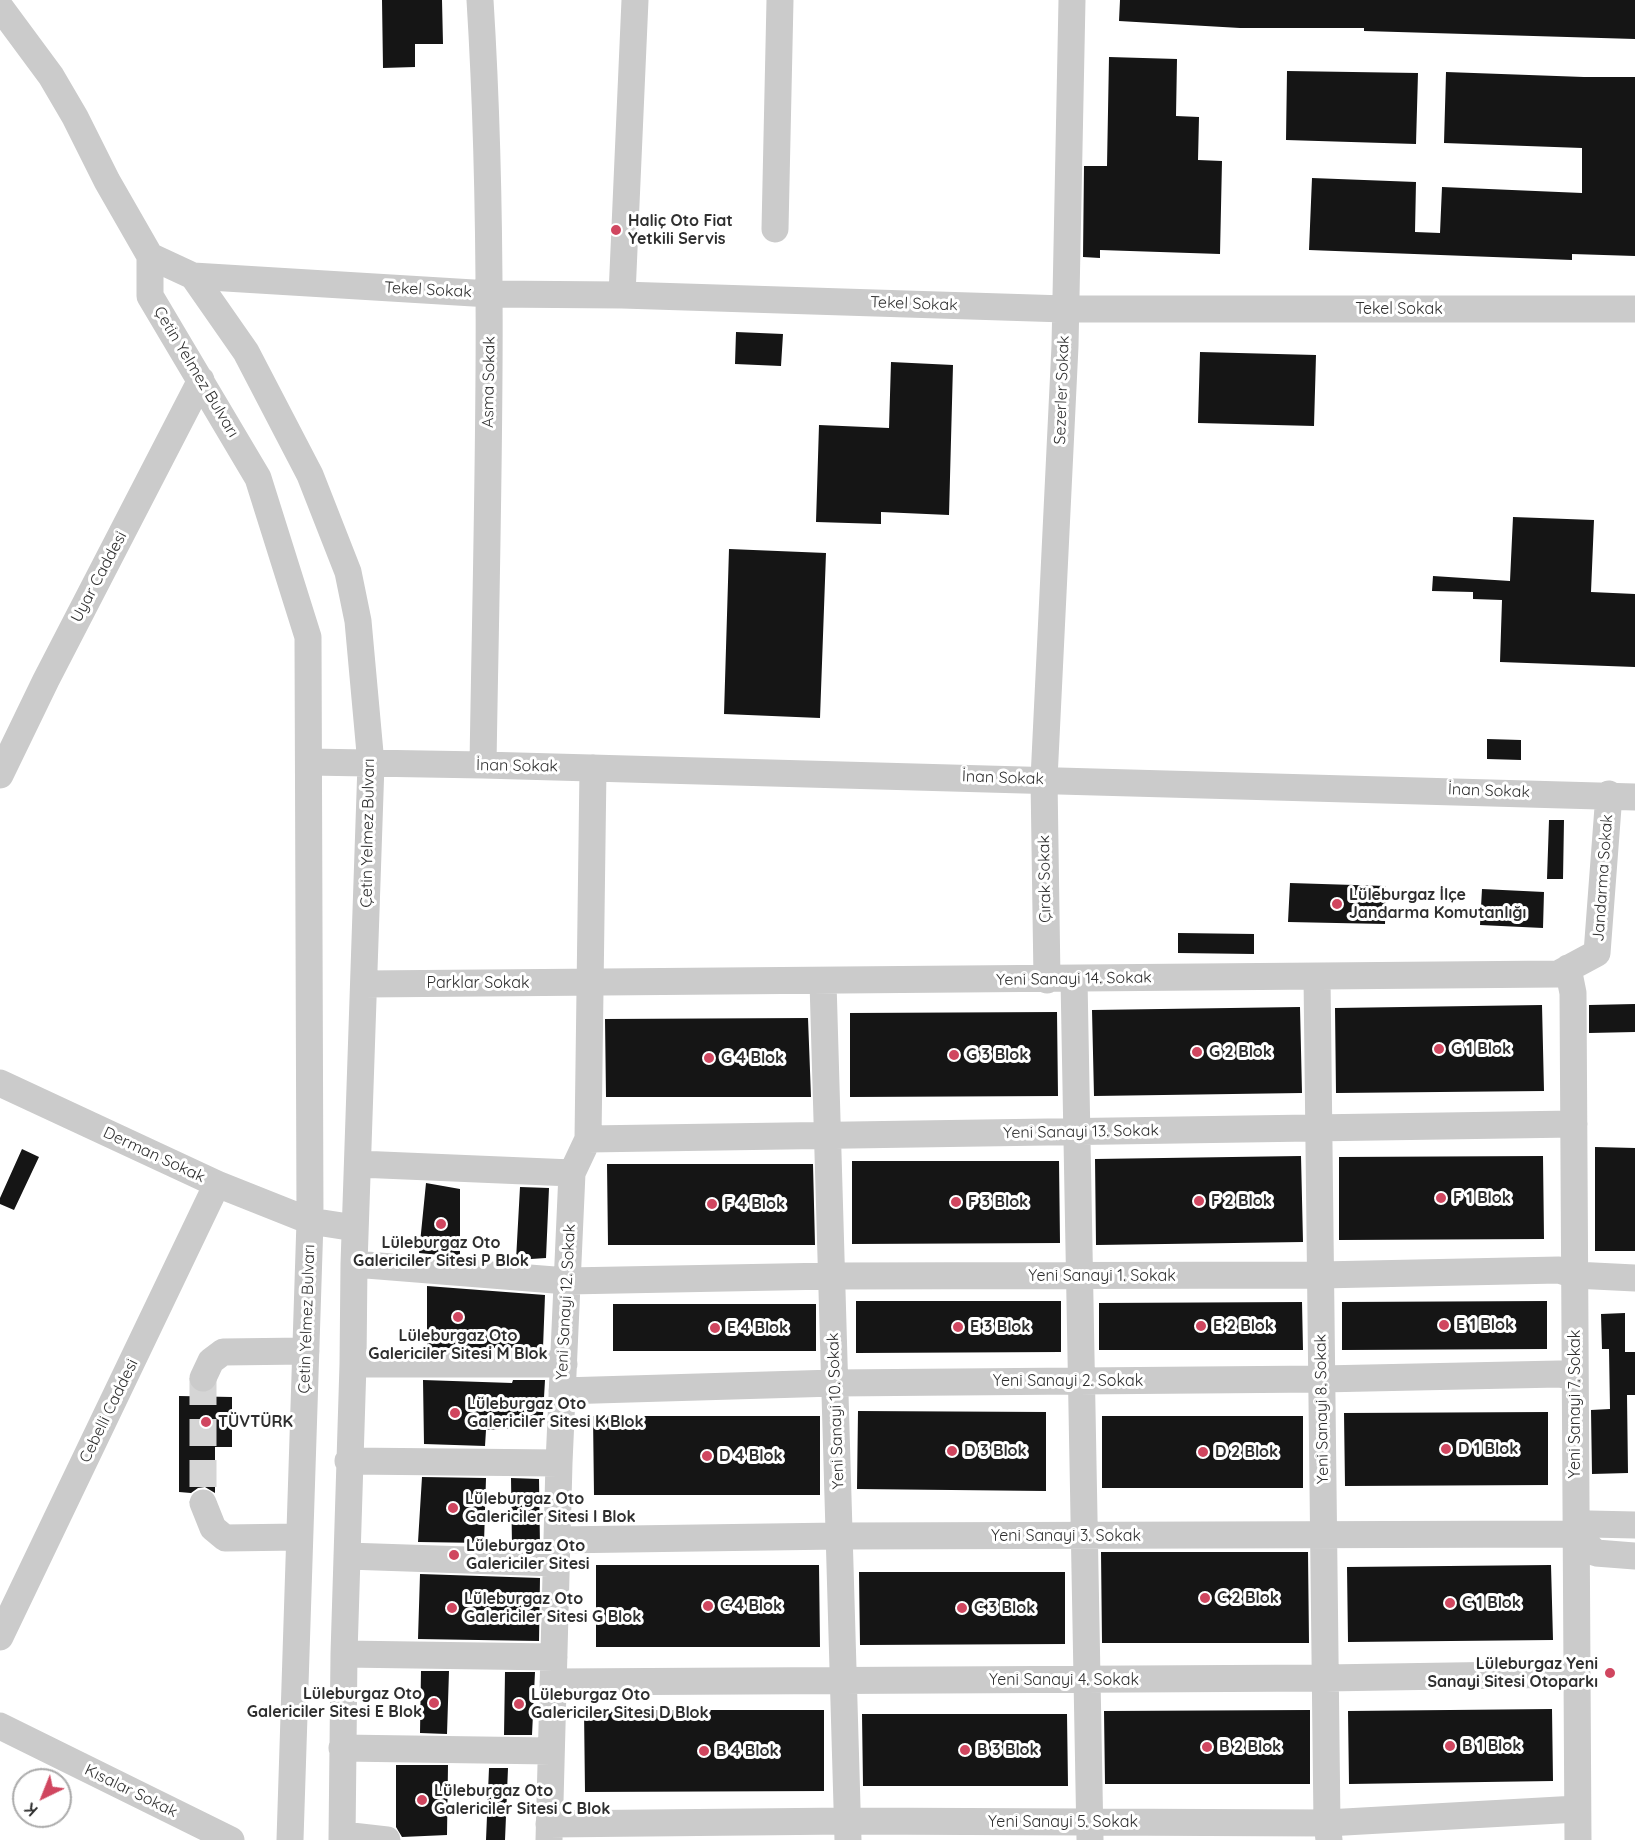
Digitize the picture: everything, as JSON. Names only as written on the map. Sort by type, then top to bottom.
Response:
[{"type":"street","name":"Asma Sokak","points":[[480,0],[490,294],[483,765]]},
{"type":"street","points":[[622,295],[635,0]]},
{"type":"street","points":[[775,229],[780,0]]},
{"type":"street","name":"Sezerler Sokak","points":[[1044,779],[1065,309],[1072,0]]},
{"type":"street","points":[[0,7],[51,76],[150,256],[193,276]]},
{"type":"street","name":"Çetin Yelmez Bulvarı","points":[[150,256],[150,296],[258,477],[308,637],[310,1221],[290,1840]]},
{"type":"street","name":"Tekel Sokak","points":[[193,276],[490,294],[622,295],[1065,309],[1635,309]]},
{"type":"street","name":"Çetin Yelmez Bulvarı","points":[[193,276],[246,352],[310,475],[348,572],[358,621],[371,764],[348,1461],[342,1748],[343,1838]]},
{"type":"street","name":"Uyar Caddesi","points":[[0,775],[50,670],[201,380]]},
{"type":"street","name":"İnan Sokak","points":[[309,762],[1044,779],[1622,796]]},
{"type":"street","name":"Yeni Sanayi 12. Sokak","points":[[549,1832],[559,1463],[572,1173],[588,1139],[593,768]]},
{"type":"street","name":"Çırak Sokak","points":[[1044,779],[1047,980]]},
{"type":"street","name":"Jandarma Sokak","points":[[1563,971],[1598,953],[1622,796]]},
{"type":"street","name":"Yeni Sanayi 14. Sokak","points":[[591,982],[1317,977],[1563,971]]},
{"type":"street","name":"Yeni Sanayi 7. Sokak","points":[[1561,1840],[1569,1810],[1563,971]]},
{"type":"street","name":"Yeni Sanayi 8. Sokak","points":[[1317,977],[1328,1832]]},
{"type":"street","points":[[1074,979],[1090,1831]]},
{"type":"street","name":"Parklar Sokak","points":[[364,984],[591,982]]},
{"type":"street","name":"Yeni Sanayi 10. Sokak","points":[[823,982],[848,1830]]},
{"type":"street","name":"Derman Sokak","points":[[0,1083],[217,1184],[310,1221],[355,1228]]},
{"type":"street","name":"Yeni Sanayi 13. Sokak","points":[[588,1139],[1565,1124]]},
{"type":"street","points":[[358,1164],[572,1173]]},
{"type":"street","name":"Cebelli Caddesi","points":[[0,1637],[217,1184]]},
{"type":"street","name":"Yeni Sanayi 1. Sokak","points":[[354,1264],[567,1281],[832,1276],[1566,1273],[1635,1278]]},
{"type":"street","points":[[203,1378],[211,1361],[223,1352],[306,1350]]},
{"type":"street","points":[[353,1364],[564,1364]]},
{"type":"street","name":"Yeni Sanayi 2. Sokak","points":[[562,1391],[835,1383],[1567,1375]]},
{"type":"street","points":[[348,1461],[559,1463]]},
{"type":"street","points":[[203,1503],[213,1528],[225,1538],[300,1537]]},
{"type":"street","name":"Yeni Sanayi 3. Sokak","points":[[347,1556],[557,1551],[839,1536],[1567,1534],[1590,1524],[1635,1525]]},
{"type":"street","points":[[1567,1534],[1596,1553],[1635,1556]]},
{"type":"street","name":"Yeni Sanayi 4. Sokak","points":[[344,1654],[554,1670],[843,1680],[1325,1678],[1569,1674]]},
{"type":"street","name":"Kısalar Sokak","points":[[0,1726],[231,1840]]},
{"type":"street","points":[[342,1748],[551,1751]]},
{"type":"street","name":"Yeni Sanayi 7. Sokak","points":[[1569,1810],[1578,1840]]},
{"type":"street","name":"Yeni Sanayi 5. Sokak","points":[[549,1832],[848,1830],[1328,1832],[1569,1810]]},
{"type":"street","points":[[343,1838],[387,1840]]},
{"type":"building","points":[[382,0],[442,0],[443,44],[415,44],[415,67],[383,68]]},
{"type":"building","points":[[1120,0],[1635,0],[1635,39],[1364,31],[1364,28],[1240,28],[1119,21]]},
{"type":"building","points":[[1109,57],[1177,59],[1176,116],[1199,117],[1198,160],[1222,161],[1220,254],[1100,250],[1100,258],[1083,257],[1084,166],[1107,166]]},
{"type":"building","points":[[1287,71],[1418,73],[1416,144],[1286,140]]},
{"type":"building","points":[[1446,72],[1635,77],[1635,256],[1572,254],[1572,260],[1309,250],[1312,178],[1416,182],[1415,232],[1440,233],[1442,187],[1582,193],[1582,148],[1444,143]]},
{"type":"building","points":[[736,332],[783,334],[781,366],[735,364]]},
{"type":"building","points":[[1200,352],[1316,355],[1314,426],[1198,423]]},
{"type":"building","points":[[891,362],[953,365],[949,515],[881,512],[881,524],[816,522],[819,425],[889,428]]},
{"type":"building","points":[[1513,517],[1594,520],[1591,592],[1635,594],[1635,667],[1500,662],[1502,600],[1473,599],[1473,592],[1432,591],[1433,576],[1510,581]]},
{"type":"building","points":[[729,549],[826,553],[820,718],[724,714]]},
{"type":"building","points":[[1487,739],[1521,740],[1521,760],[1487,759]]},
{"type":"building","points":[[1549,820],[1564,820],[1563,879],[1547,879]]},
{"type":"building","name":"Lüleburgaz İlçe Jandarma Komutanlığı","points":[[1290,883],[1386,886],[1385,924],[1288,922]]},
{"type":"building","points":[[1482,889],[1544,892],[1543,928],[1480,925]]},
{"type":"building","points":[[1178,933],[1254,934],[1254,954],[1178,953]]},
{"type":"building","points":[[1635,1004],[1635,1032],[1589,1033],[1589,1005]]},
{"type":"building","name":"G 1 Blok","points":[[1542,1005],[1544,1091],[1336,1093],[1335,1008]]},
{"type":"building","name":"G 2 Blok","points":[[1300,1007],[1302,1093],[1094,1096],[1092,1010]]},
{"type":"building","name":"G 3 Blok","points":[[1057,1012],[1058,1096],[850,1097],[850,1013]]},
{"type":"building","name":"G 4 Blok","points":[[808,1018],[811,1097],[606,1097],[605,1019]]},
{"type":"building","points":[[1595,1147],[1635,1148],[1635,1251],[1595,1251]]},
{"type":"building","points":[[22,1149],[39,1157],[14,1210],[0,1204],[0,1198]]},
{"type":"building","name":"F 2 Blok","points":[[1301,1156],[1303,1242],[1096,1245],[1095,1159]]},
{"type":"building","name":"F 1 Blok","points":[[1543,1156],[1544,1239],[1339,1240],[1339,1157]]},
{"type":"building","name":"F 3 Blok","points":[[852,1161],[1059,1161],[1060,1243],[852,1244]]},
{"type":"building","name":"F 4 Blok","points":[[607,1164],[813,1164],[815,1245],[608,1245]]},
{"type":"building","name":"Lüleburgaz Oto Galericiler Sitesi P Blok","points":[[426,1183],[460,1189],[460,1257],[419,1253]]},
{"type":"building","points":[[520,1187],[549,1188],[546,1258],[516,1260]]},
{"type":"building","points":[[427,1286],[545,1295],[543,1348],[427,1348]]},
{"type":"building","name":"E 3 Blok","points":[[856,1301],[1061,1301],[1061,1352],[856,1353]]},
{"type":"building","name":"E 1 Blok","points":[[1547,1301],[1547,1349],[1342,1350],[1342,1302]]},
{"type":"building","name":"E 2 Blok","points":[[1302,1302],[1303,1350],[1099,1350],[1099,1303]]},
{"type":"building","name":"E 4 Blok","points":[[613,1304],[816,1304],[816,1351],[613,1351]]},
{"type":"building","points":[[1625,1313],[1625,1352],[1635,1352],[1635,1395],[1627,1395],[1628,1473],[1592,1474],[1591,1410],[1610,1409],[1609,1349],[1602,1349],[1601,1314]]},
{"type":"building","name":"Lüleburgaz Oto Galericiler Sitesi K Blok","points":[[423,1380],[512,1383],[513,1380],[545,1380],[543,1415],[530,1416],[528,1427],[486,1430],[485,1446],[424,1444]]},
{"type":"building","name":"TÜVTÜRK","points":[[179,1396],[232,1397],[232,1447],[215,1447],[215,1493],[205,1487],[198,1488],[191,1493],[179,1492]]},
{"type":"building","name":"D 3 Blok","points":[[858,1411],[1046,1412],[1046,1491],[857,1489]]},
{"type":"building","name":"D 1 Blok","points":[[1548,1412],[1548,1485],[1345,1486],[1344,1413]]},
{"type":"building","name":"D 4 Blok","points":[[593,1416],[820,1416],[820,1495],[594,1495]]},
{"type":"building","name":"D 2 Blok","points":[[1102,1416],[1303,1416],[1303,1488],[1102,1488]]},
{"type":"building","name":"Lüleburgaz Oto Galericiler Sitesi I Blok","points":[[422,1477],[486,1478],[484,1543],[418,1542]]},
{"type":"building","points":[[511,1478],[539,1479],[540,1547],[512,1546]]},
{"type":"building","name":"C 2 Blok","points":[[1101,1552],[1308,1552],[1309,1643],[1102,1643]]},
{"type":"building","name":"C 4 Blok","points":[[596,1565],[819,1565],[820,1647],[596,1647]]},
{"type":"building","name":"C 1 Blok","points":[[1551,1565],[1553,1640],[1348,1642],[1347,1567]]},
{"type":"building","name":"C 3 Blok","points":[[859,1572],[1065,1572],[1065,1644],[860,1645]]},
{"type":"building","points":[[420,1574],[540,1578],[539,1641],[418,1639]]},
{"type":"building","name":"Lüleburgaz Oto Galericiler Sitesi E Blok","points":[[421,1671],[449,1671],[447,1734],[420,1733]]},
{"type":"building","name":"Lüleburgaz Oto Galericiler Sitesi D Blok","points":[[505,1672],[535,1672],[532,1735],[504,1735]]},
{"type":"building","name":"B 1 Blok","points":[[1552,1709],[1553,1781],[1349,1784],[1348,1711]]},
{"type":"building","name":"B 4 Blok","points":[[584,1710],[824,1710],[824,1791],[585,1792]]},
{"type":"building","name":"B 2 Blok","points":[[1310,1710],[1310,1784],[1105,1784],[1104,1711]]},
{"type":"building","name":"B 3 Blok","points":[[862,1714],[1067,1714],[1068,1786],[863,1786]]},
{"type":"building","name":"Lüleburgaz Oto Galericiler Sitesi C Blok","points":[[396,1765],[448,1765],[447,1835],[402,1837],[396,1827]]},
{"type":"building","points":[[489,1768],[508,1768],[505,1840],[486,1840]]},
{"type":"tunnel","points":[[203,1378],[203,1503]]},
{"type":"place","name":"Haliç Oto Fiat Yetkili Servis","points":[[616,230]]},
{"type":"place","name":"Lüleburgaz İlçe Jandarma Komutanlığı","points":[[1337,904]]},
{"type":"place","name":"G 1 Blok","points":[[1439,1049]]},
{"type":"place","name":"G 2 Blok","points":[[1197,1052]]},
{"type":"place","name":"G 3 Blok","points":[[954,1055]]},
{"type":"place","name":"G 4 Blok","points":[[709,1058]]},
{"type":"place","name":"F 1 Blok","points":[[1441,1198]]},
{"type":"place","name":"F 2 Blok","points":[[1199,1201]]},
{"type":"place","name":"F 3 Blok","points":[[956,1202]]},
{"type":"place","name":"F 4 Blok","points":[[712,1204]]},
{"type":"place","name":"Lüleburgaz Oto Galericiler Sitesi P Blok","points":[[441,1224]]},
{"type":"place","name":"Lüleburgaz Oto Galericiler Sitesi M Blok","points":[[458,1317]]},
{"type":"place","name":"E 1 Blok","points":[[1444,1325]]},
{"type":"place","name":"E 2 Blok","points":[[1201,1326]]},
{"type":"place","name":"E 3 Blok","points":[[958,1327]]},
{"type":"place","name":"E 4 Blok","points":[[715,1328]]},
{"type":"place","name":"Lüleburgaz Oto Galericiler Sitesi K Blok","points":[[455,1413]]},
{"type":"place","name":"TÜVTÜRK","points":[[206,1422]]},
{"type":"place","name":"D 1 Blok","points":[[1446,1449]]},
{"type":"place","name":"D 3 Blok","points":[[952,1451]]},
{"type":"place","name":"D 2 Blok","points":[[1203,1452]]},
{"type":"place","name":"D 4 Blok","points":[[707,1456]]},
{"type":"place","name":"Lüleburgaz Oto Galericiler Sitesi I Blok","points":[[453,1508]]},
{"type":"place","name":"Lüleburgaz Oto Galericiler Sitesi","points":[[454,1555]]},
{"type":"place","name":"C 2 Blok","points":[[1205,1598]]},
{"type":"place","name":"C 1 Blok","points":[[1450,1603]]},
{"type":"place","name":"C 4 Blok","points":[[708,1606]]},
{"type":"place","name":"Lüleburgaz Oto Galericiler Sitesi G Blok","points":[[452,1608]]},
{"type":"place","name":"C 3 Blok","points":[[962,1608]]},
{"type":"place","name":"Lüleburgaz Yeni Sanayi Sitesi Otoparkı","points":[[1610,1673]]},
{"type":"place","name":"Lüleburgaz Oto Galericiler Sitesi E Blok","points":[[434,1703]]},
{"type":"place","name":"Lüleburgaz Oto Galericiler Sitesi D Blok","points":[[519,1704]]},
{"type":"place","name":"B 1 Blok","points":[[1450,1746]]},
{"type":"place","name":"B 2 Blok","points":[[1207,1747]]},
{"type":"place","name":"B 3 Blok","points":[[965,1750]]},
{"type":"place","name":"B 4 Blok","points":[[704,1751]]},
{"type":"place","name":"Lüleburgaz Oto Galericiler Sitesi C Blok","points":[[422,1800]]}]
